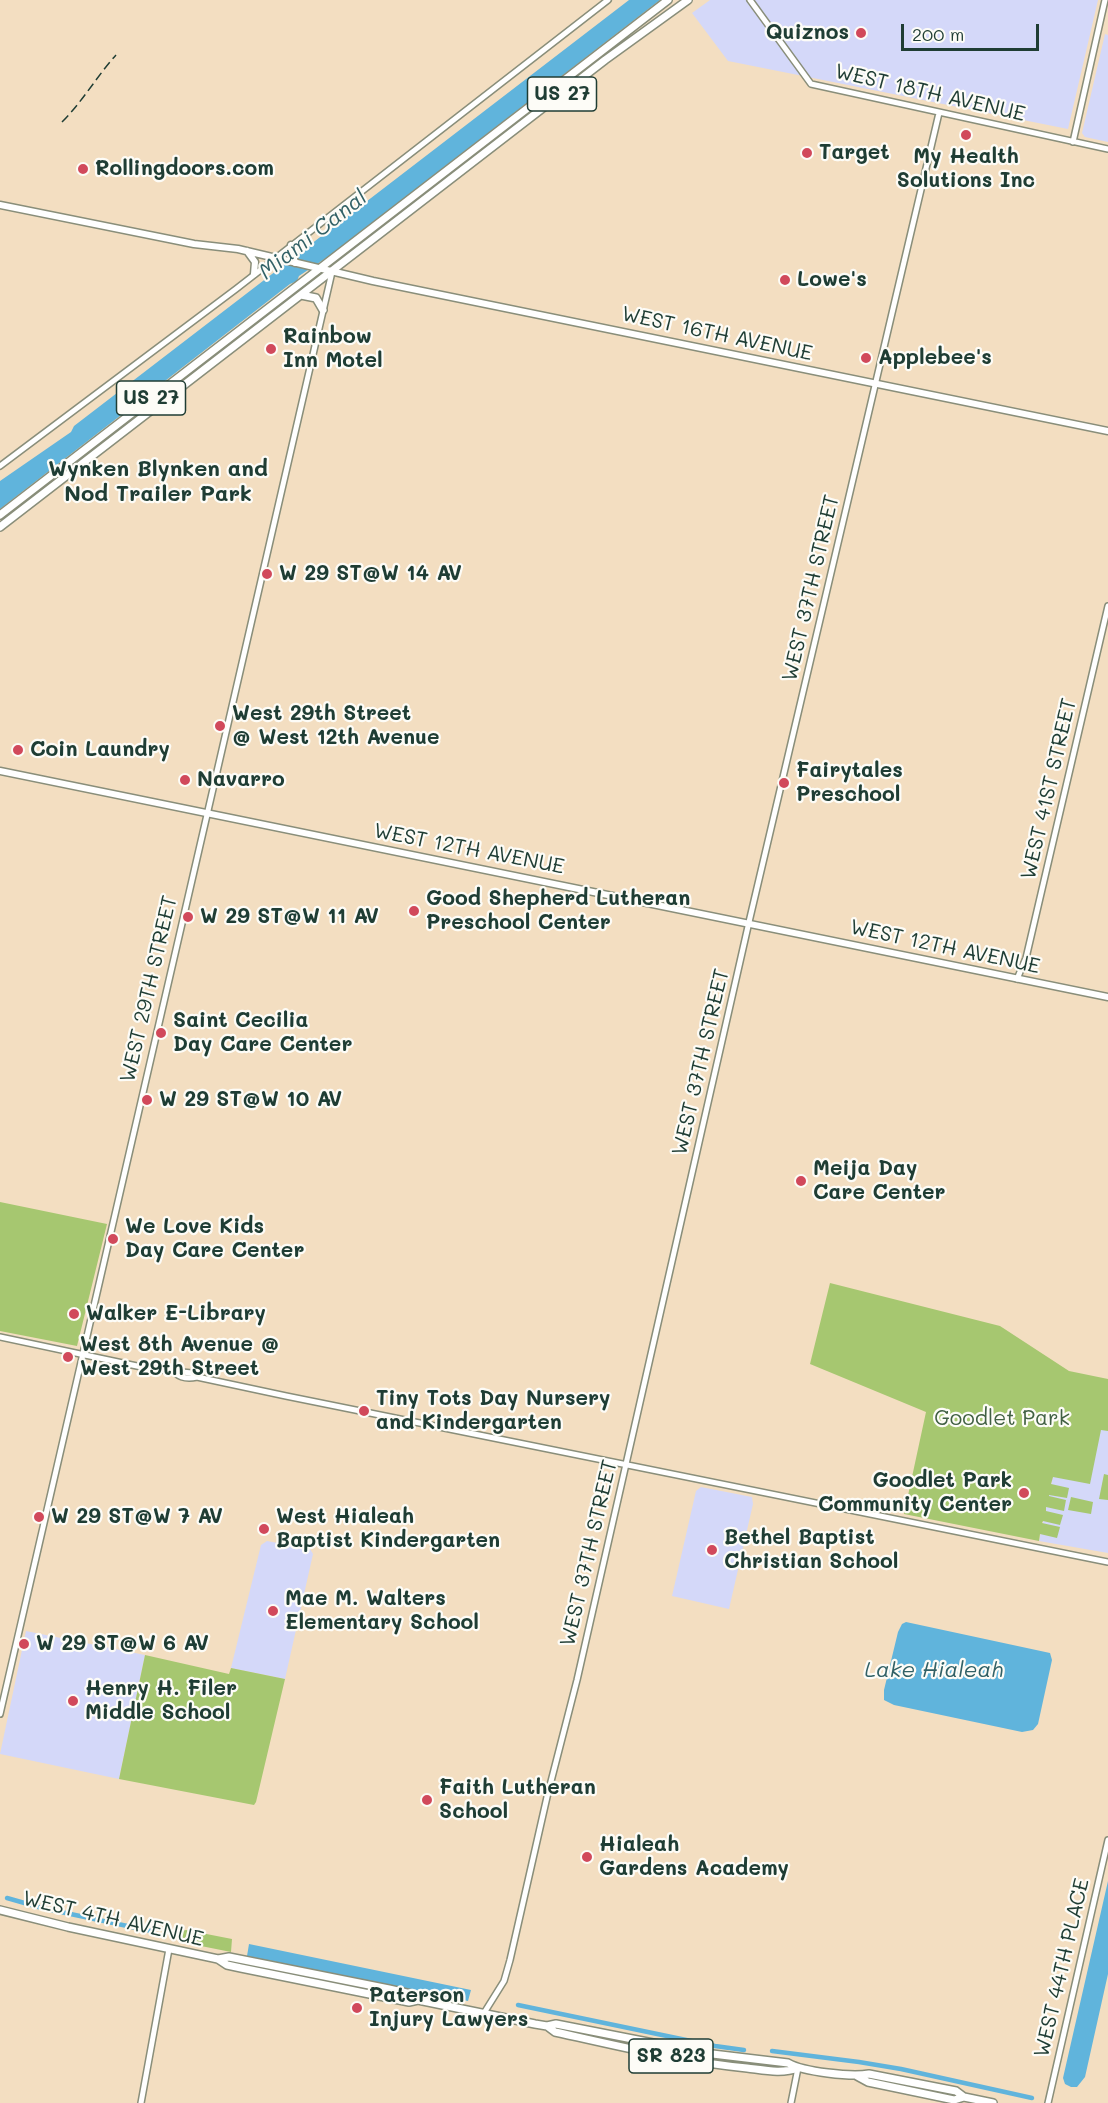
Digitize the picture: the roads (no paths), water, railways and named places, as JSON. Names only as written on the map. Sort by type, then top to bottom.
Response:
[{"type":"main road","name":"US 27","points":[[0,515],[317,267],[668,0]]},
{"type":"main road","name":"US 27","points":[[0,527],[619,50],[688,0]]},
{"type":"main road","name":"WEST 16TH AVENUE","points":[[0,205],[183,242],[246,251],[332,271],[1108,431]]},
{"type":"main road","points":[[291,249],[295,263]]},
{"type":"main road","points":[[246,251],[255,262],[255,274]]},
{"type":"main road","points":[[302,295],[316,298],[323,310]]},
{"type":"main road","name":"WEST 12TH AVENUE","points":[[0,771],[750,922],[1108,997]]},
{"type":"main road","name":"WEST 4TH AVENUE","points":[[0,1910],[68,1928],[218,1959],[228,1965],[409,2002],[418,2000],[547,2026],[556,2024],[704,2053],[788,2063],[798,2068],[857,2076],[869,2074],[883,2076],[956,2091],[964,2097],[993,2103]]},
{"type":"main road","name":"WEST 4TH AVENUE","points":[[218,1959],[229,1957],[411,1994],[418,2000]]},
{"type":"main road","points":[[310,1982],[323,1976]]},
{"type":"main road","name":"WEST 4TH AVENUE","points":[[547,2026],[555,2032],[587,2039],[730,2066],[786,2072],[798,2068]]},
{"type":"main road","points":[[587,2039],[592,2033],[597,2032]]},
{"type":"street","points":[[0,466],[275,258],[291,249],[608,0]]},
{"type":"street","name":"WEST 18TH AVENUE","points":[[750,0],[811,84],[1108,149]]},
{"type":"street","points":[[1073,142],[1105,0]]},
{"type":"street","name":"WEST 37TH STREET","points":[[484,2013],[504,1981],[510,1960],[939,113]]},
{"type":"street","name":"WEST 29TH STREET","points":[[0,1714],[332,271]]},
{"type":"street","name":"WEST 41ST STREET","points":[[1017,979],[1026,958],[1108,606]]},
{"type":"street","points":[[0,1337],[175,1372],[180,1377],[192,1379],[197,1377],[1108,1562]]},
{"type":"street","name":"WEST 44TH PLACE","points":[[1048,2103],[1108,1840]]},
{"type":"street","points":[[141,2103],[170,1949]]},
{"type":"street","points":[[791,2103],[798,2068]]},
{"type":"water","points":[[629,0],[660,0],[329,256],[299,276],[297,281],[290,284],[0,509],[0,481],[71,432],[74,426]]},
{"type":"water","name":"Lake Hialeah","points":[[906,1622],[1050,1653],[1052,1660],[1038,1724],[1033,1730],[1022,1732],[894,1705],[884,1700],[884,1690],[898,1632],[902,1624]]},
{"type":"water","points":[[1108,1881],[1108,1974],[1085,2077],[1077,2087],[1071,2087],[1065,2084],[1063,2078]]},
{"type":"water","points":[[249,1944],[471,1990],[468,2001],[247,1956]]},
{"type":"waterway","points":[[7,1898],[42,1908],[151,1931]]},
{"type":"waterway","points":[[518,2005],[744,2050]]},
{"type":"waterway","points":[[772,2051],[901,2069],[1032,2098]]},
{"type":"railway","points":[[62,122],[116,55]]},
{"type":"place","name":"Quiznos","points":[[861,33]]},
{"type":"place","name":"My Health Solutions Inc","points":[[966,135]]},
{"type":"place","name":"Target","points":[[807,153]]},
{"type":"place","name":"Rollingdoors.com","points":[[83,169]]},
{"type":"place","name":"Lowe's","points":[[785,280]]},
{"type":"place","name":"Rainbow Inn Motel","points":[[271,349]]},
{"type":"place","name":"Applebee's","points":[[866,358]]},
{"type":"place","name":"W 29 ST@W 14 AV","points":[[267,574]]},
{"type":"place","name":"West 29th Street @ West 12th Avenue","points":[[220,726]]},
{"type":"place","name":"Coin Laundry","points":[[18,750]]},
{"type":"place","name":"Navarro","points":[[185,780]]},
{"type":"place","name":"Fairytales Preschool","points":[[784,783]]},
{"type":"place","name":"Good Shepherd Lutheran Preschool Center","points":[[414,911]]},
{"type":"place","name":"W 29 ST@W 11 AV","points":[[188,917]]},
{"type":"place","name":"Saint Cecilia Day Care Center","points":[[161,1033]]},
{"type":"place","name":"W 29 ST@W 10 AV","points":[[147,1100]]},
{"type":"place","name":"Meija Day Care Center","points":[[801,1181]]},
{"type":"place","name":"We Love Kids Day Care Center","points":[[113,1239]]},
{"type":"place","name":"Walker E-Library","points":[[74,1314]]},
{"type":"place","name":"West 8th Avenue @ West 29th Street","points":[[68,1357]]},
{"type":"place","name":"Tiny Tots Day Nursery and Kindergarten","points":[[364,1411]]},
{"type":"place","name":"Goodlet Park Community Center","points":[[1024,1493]]},
{"type":"place","name":"W 29 ST@W 7 AV","points":[[39,1517]]},
{"type":"place","name":"West Hialeah Baptist Kindergarten","points":[[264,1529]]},
{"type":"place","name":"Bethel Baptist Christian School","points":[[712,1550]]},
{"type":"place","name":"Mae M. Walters Elementary School","points":[[273,1611]]},
{"type":"place","name":"W 29 ST@W 6 AV","points":[[24,1644]]},
{"type":"place","name":"Henry H. Filer Middle School","points":[[73,1701]]},
{"type":"place","name":"Faith Lutheran School","points":[[427,1800]]},
{"type":"place","name":"Hialeah Gardens Academy","points":[[587,1857]]},
{"type":"place","name":"Paterson Injury Lawyers","points":[[357,2008]]},
{"type":"district","name":"Wynken Blynken and Nod Trailer Park","points":[[158,482]]},
{"type":"water label","name":"Miami Canal","points":[[313,235]]},
{"type":"park label","name":"Goodlet Park","points":[[1002,1419]]}]
